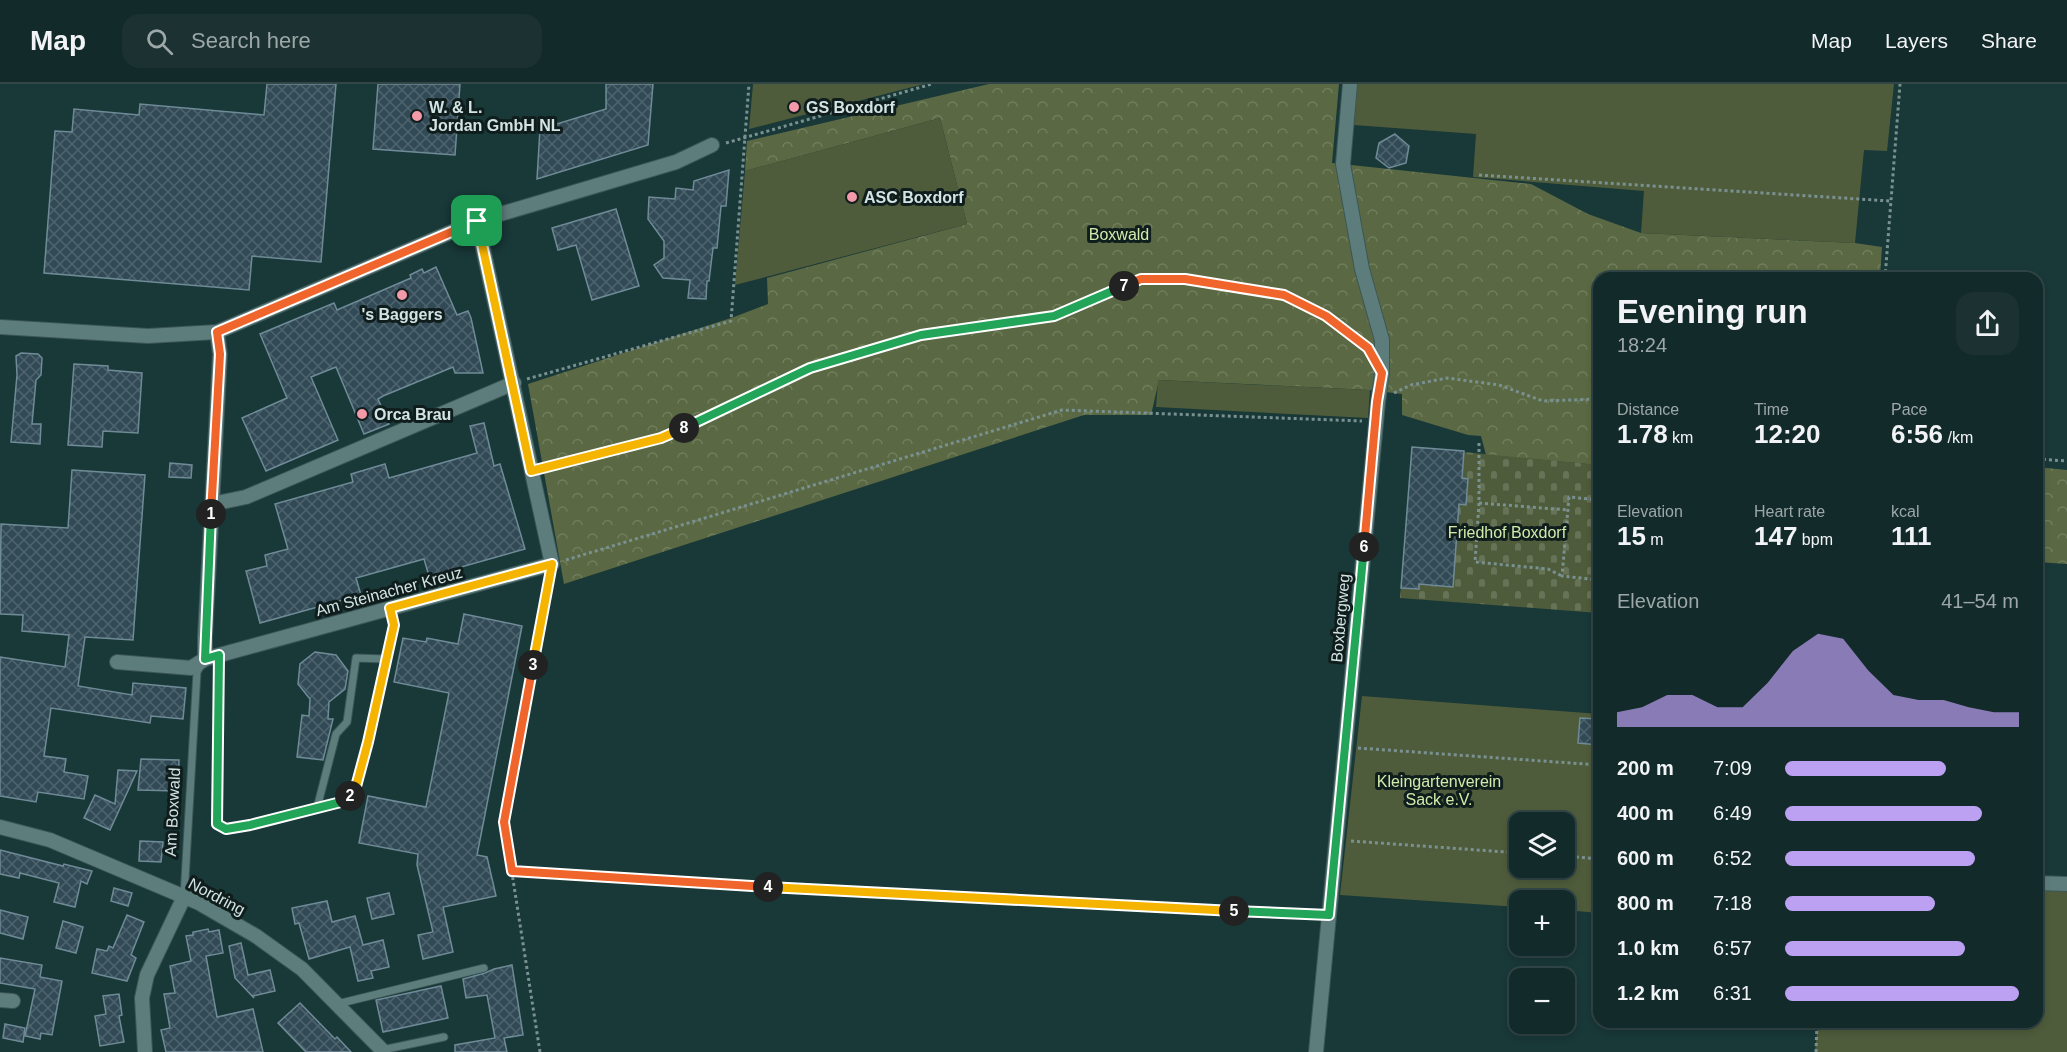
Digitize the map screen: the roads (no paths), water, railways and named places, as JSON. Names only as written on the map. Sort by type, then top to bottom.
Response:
[{"type":"street","name":"Boxbergweg","points":[[1316,1052],[1382,373],[1382,340],[1362,269],[1343,164],[1350,84]]},
{"type":"street","points":[[0,327],[148,336],[217,332],[477,221],[676,162],[712,145]]},
{"type":"street","points":[[212,504],[246,497],[514,383],[477,221]]},
{"type":"street","points":[[117,662],[190,668],[212,657],[212,504],[220,354],[217,332]]},
{"type":"street","name":"Am Steinacher Kreuz","points":[[212,657],[552,564],[514,383]]},
{"type":"street","name":"Nordring","points":[[0,827],[50,840],[199,903],[256,936],[302,969],[383,1051]]},
{"type":"street","points":[[2043,883],[2067,884]]},
{"type":"street","name":"Am Boxwald","points":[[145,1052],[142,998],[147,975],[184,897]]},
{"type":"lane","points":[[212,657],[217,824],[226,829],[234,828],[341,802],[354,794],[368,742],[394,625],[390,608]]},
{"type":"lane","name":"Am Boxwald","points":[[184,897],[197,672],[212,657]]},
{"type":"lane","points":[[317,808],[336,734],[347,722],[356,658],[386,659]]},
{"type":"lane","points":[[337,1004],[484,968]]},
{"type":"lane","points":[[383,1051],[444,1037]]},
{"type":"place","name":"GS Boxdorf","points":[[794,107]]},
{"type":"place","name":"W. & L. Jordan GmbH NL","points":[[417,116]]},
{"type":"place","name":"ASC Boxdorf","points":[[852,197]]},
{"type":"place","name":"'s Baggers","points":[[402,295]]},
{"type":"place","name":"Orca Brau","points":[[362,414]]},
{"type":"park label","name":"Boxwald","points":[[1119,234]]},
{"type":"park label","name":"Friedhof Boxdorf","points":[[1507,532]]},
{"type":"park label","name":"Kleingartenverein Sack e.V.","points":[[1439,790]]}]
